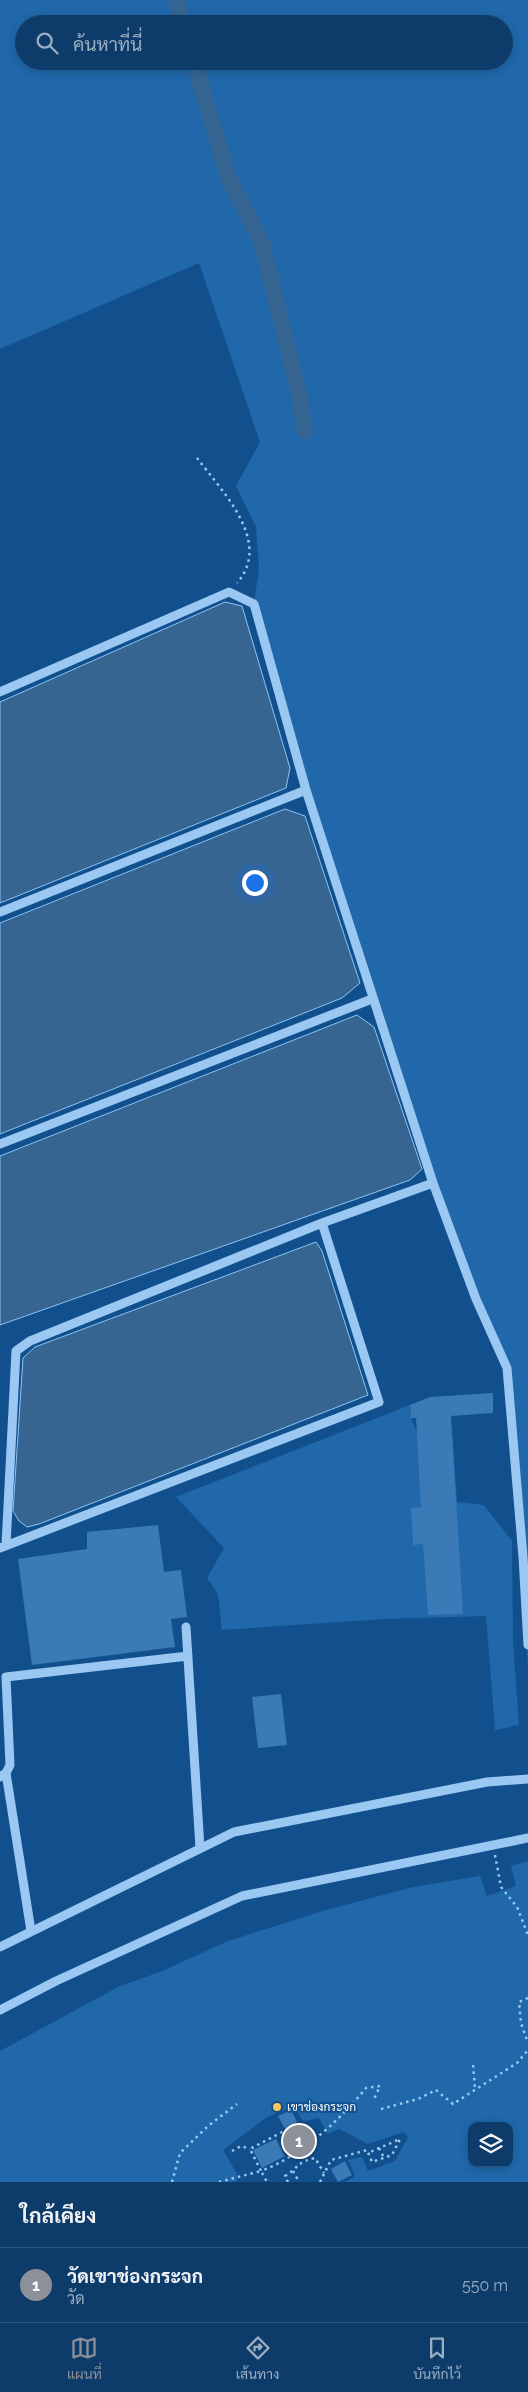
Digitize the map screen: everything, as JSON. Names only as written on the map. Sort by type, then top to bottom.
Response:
[{"type":"street","points":[[0,692],[230,592],[254,604],[306,790],[372,999],[433,1183],[476,1299],[507,1368],[523,1557],[528,1645]]},
{"type":"street","points":[[0,912],[306,790]]},
{"type":"street","points":[[0,1144],[372,999]]},
{"type":"street","points":[[322,1223],[379,1402],[3,1547],[16,1351],[30,1341],[322,1223],[433,1183]]},
{"type":"street","points":[[186,1627],[200,1848]]},
{"type":"street","points":[[31,1931],[3,1775],[10,1764],[6,1677],[188,1656]]},
{"type":"street","points":[[0,1947],[234,1832],[487,1782],[528,1779]]},
{"type":"street","points":[[0,2010],[56,1981],[242,1896],[528,1838]]},
{"type":"path","points":[[197,458],[245,525],[250,554],[243,576],[230,592]]},
{"type":"path","points":[[500,1871],[501,1887],[517,1907],[528,1935]]},
{"type":"path","points":[[528,1998],[519,2002],[521,2023],[528,2043]]},
{"type":"path","points":[[381,2110],[418,2099],[436,2090],[453,2104],[517,2063],[528,2050]]},
{"type":"path","points":[[472,2065],[475,2089]]},
{"type":"path","points":[[219,2182],[261,2171],[282,2163],[351,2106],[366,2088],[380,2086],[374,2099]]},
{"type":"path","points":[[172,2182],[180,2153],[208,2126],[237,2104]]},
{"type":"path","points":[[250,2149],[284,2131],[296,2152]]},
{"type":"path","points":[[320,2182],[331,2160],[367,2150],[368,2153],[372,2162],[392,2155],[400,2139],[368,2153]]},
{"type":"path","points":[[232,2151],[241,2146],[250,2149],[268,2182]]},
{"type":"path","points":[[379,2148],[384,2158]]},
{"type":"path","points":[[287,2182],[285,2176],[293,2171],[301,2161],[315,2158],[325,2173]]},
{"type":"path","points":[[293,2171],[299,2182]]},
{"type":"shaded area","points":[[0,0],[528,0],[528,1667],[507,1368],[476,1299],[372,999],[254,604],[259,568],[256,527],[236,486],[260,442],[199,263],[0,349]]},
{"type":"shaded area","points":[[225,602],[242,606],[290,768],[286,788],[0,903],[0,702]]},
{"type":"shaded area","points":[[285,809],[305,816],[360,983],[342,998],[0,1134],[0,923]]},
{"type":"shaded area","points":[[357,1015],[374,1027],[422,1169],[410,1180],[0,1325],[0,1156]]},
{"type":"shaded area","points":[[316,1242],[322,1251],[368,1395],[39,1524],[27,1527],[19,1521],[13,1511],[23,1358],[35,1347]]},
{"type":"shaded area","points":[[410,1405],[411,1418],[417,1433],[452,1431],[457,1502],[484,1505],[512,1541],[513,1643],[519,1725],[495,1730],[486,1616],[384,1619],[222,1630],[218,1594],[207,1578],[224,1548],[176,1497]]},
{"type":"shaded area","points":[[528,1861],[528,2182],[345,2182],[355,2176],[348,2160],[362,2157],[368,2171],[395,2161],[408,2137],[404,2132],[368,2144],[339,2129],[328,2134],[319,2118],[303,2121],[294,2106],[267,2117],[223,2150],[237,2174],[237,2182],[0,2182],[0,2051],[120,1986],[160,1972],[228,1941],[326,1910],[413,1887],[480,1876],[487,1896],[516,1886],[511,1866]]},
{"type":"building","points":[[493,1393],[493,1413],[451,1416],[463,1614],[428,1615],[423,1544],[413,1545],[411,1508],[421,1507],[416,1418],[411,1418],[410,1405],[430,1397]]},
{"type":"building","points":[[158,1525],[164,1572],[181,1570],[187,1617],[171,1619],[175,1647],[32,1665],[18,1559],[87,1549],[87,1532]]},
{"type":"building","points":[[281,1694],[287,1745],[258,1748],[252,1697]]},
{"type":"building","points":[[291,2110],[297,2122],[285,2129],[278,2116]]},
{"type":"building","points":[[276,2139],[285,2156],[262,2168],[253,2150]]},
{"type":"building","points":[[345,2161],[352,2175],[338,2182],[331,2169]]},
{"type":"waterway","points":[[176,0],[180,15]]},
{"type":"waterway","points":[[197,70],[228,177],[262,243],[300,398],[305,431]]},
{"type":"place","name":"เขาช่องกระจก","points":[[277,2107]]},
{"type":"place","name":"วัดเขาช่องกระจก","points":[[299,2141]]}]
